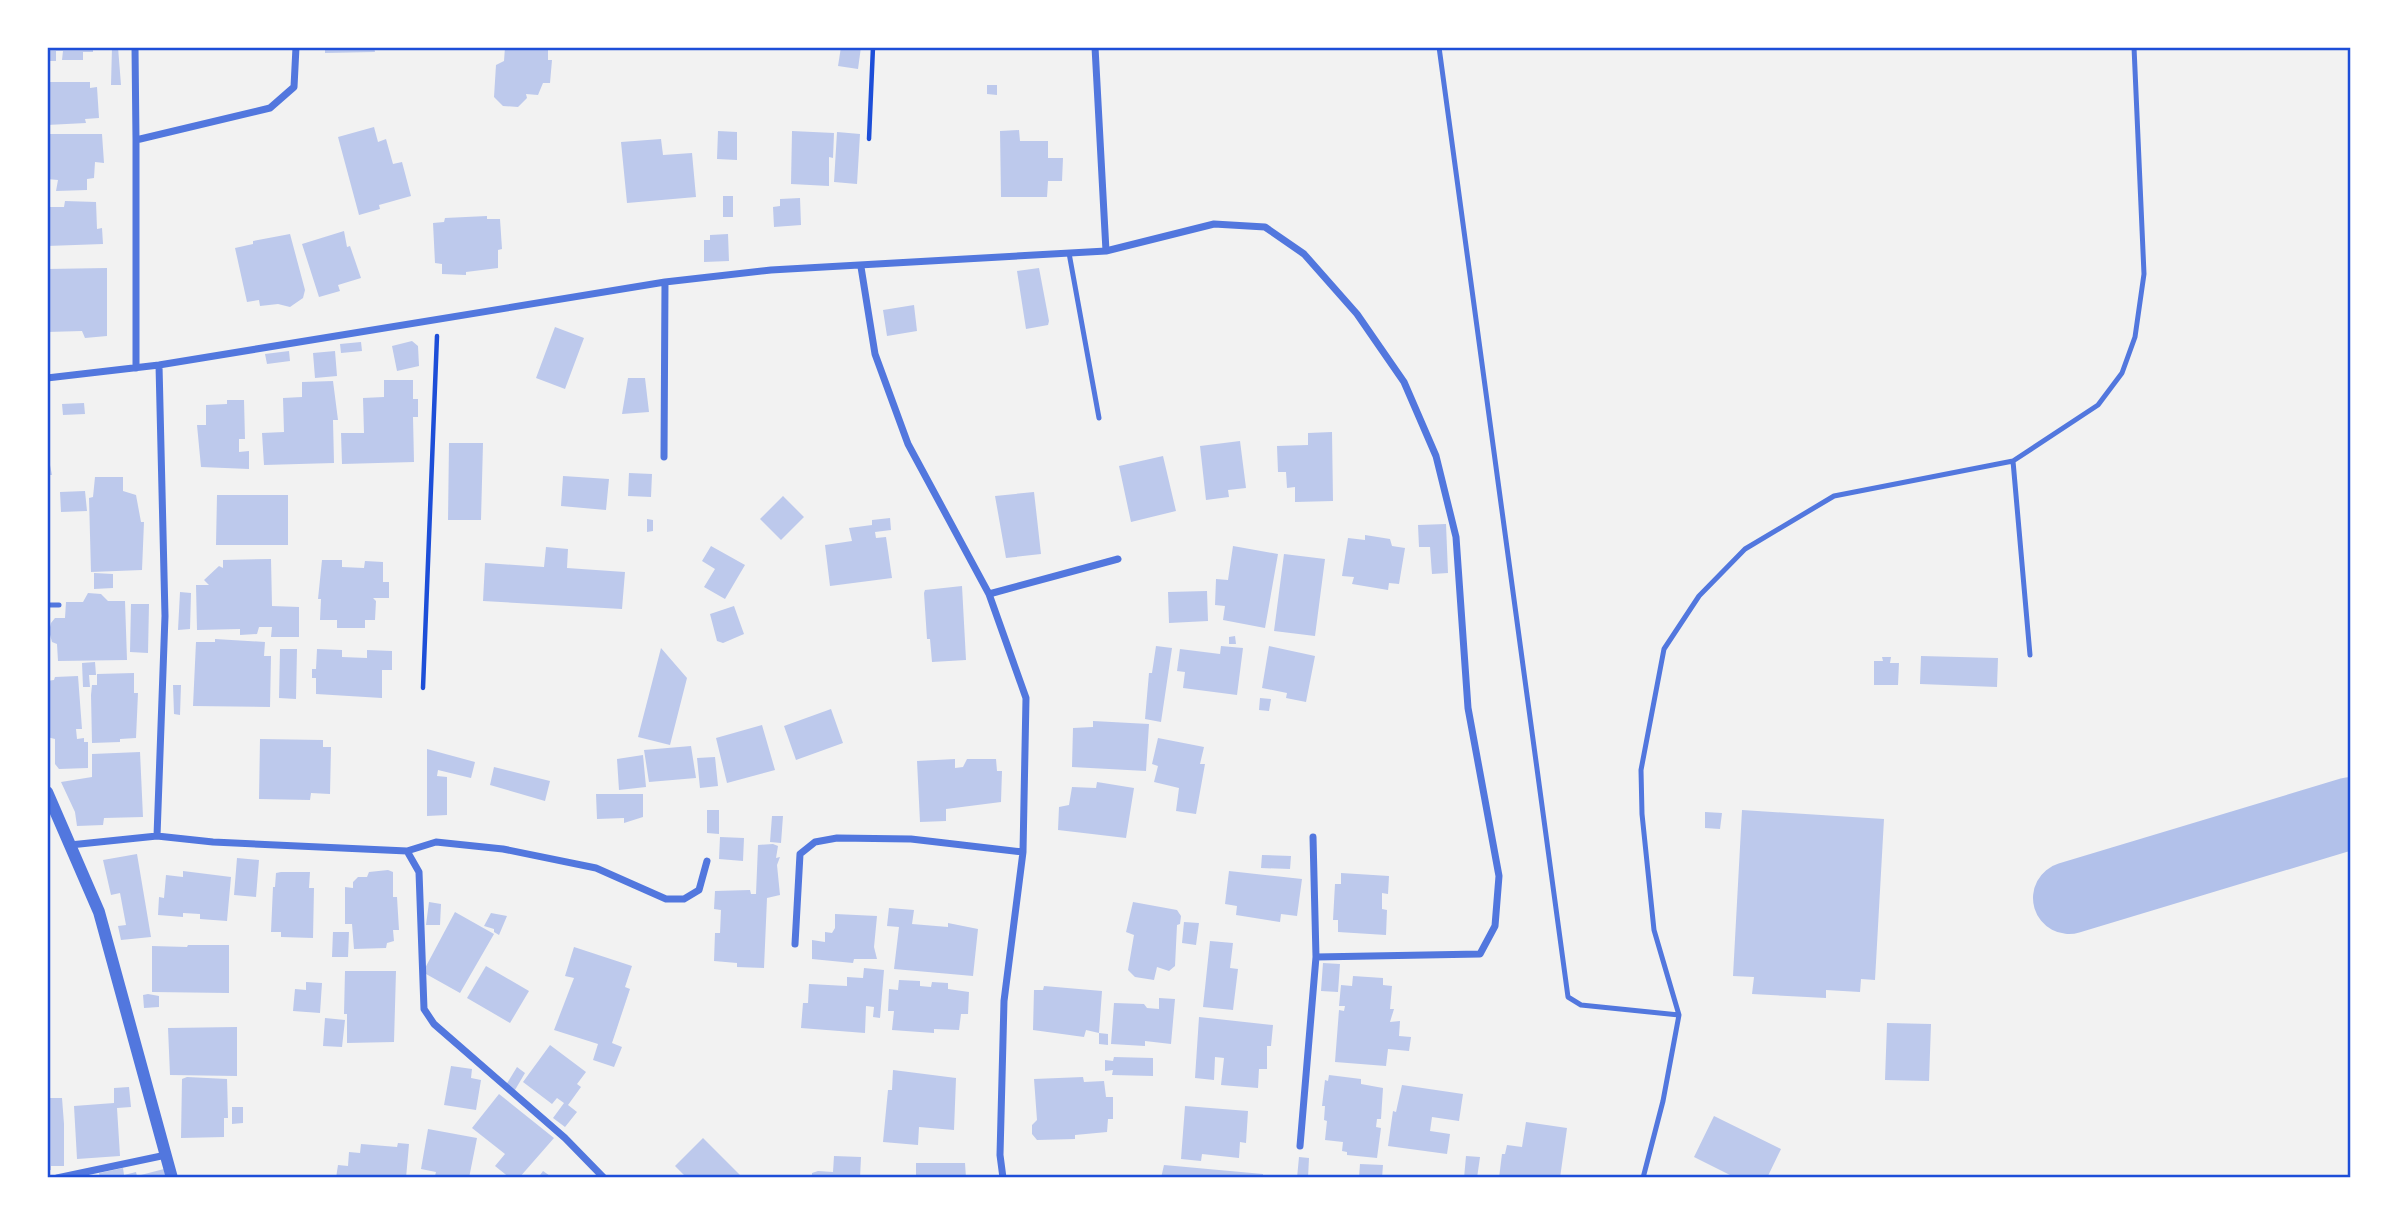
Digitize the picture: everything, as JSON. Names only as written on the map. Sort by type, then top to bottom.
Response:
[{"type":"street","points":[[135,47],[136,368]]},
{"type":"street","points":[[136,140],[270,108],[294,87],[296,47]]},
{"type":"street","points":[[1095,47],[1106,251]]},
{"type":"street","points":[[47,379],[159,365],[438,317],[665,282],[771,270],[861,267],[1106,251],[1213,224],[1265,227],[1304,254],[1357,314],[1404,382],[1436,456],[1456,537],[1468,708],[1499,876],[1495,926],[1480,954],[1316,957]]},
{"type":"street","points":[[861,267],[875,354],[908,444],[989,594],[1027,698],[1023,852],[1004,1001],[1000,1155],[1003,1178]]},
{"type":"street","points":[[664,457],[665,282]]},
{"type":"street","points":[[157,836],[165,616],[159,365]]},
{"type":"street","points":[[989,594],[1118,559]]},
{"type":"street","points":[[47,792],[99,912],[172,1178]]},
{"type":"street","points":[[70,845],[157,836],[213,842],[407,850],[436,842],[503,849],[596,868],[666,899],[684,899],[699,890],[707,861]]},
{"type":"street","points":[[1300,1146],[1316,957],[1313,837]]},
{"type":"street","points":[[795,944],[800,854],[815,842],[837,838],[911,839],[1023,852]]},
{"type":"street","points":[[407,850],[419,872],[424,1009],[434,1024],[565,1138],[602,1177]]},
{"type":"street","points":[[57,1178],[166,1155]]},
{"type":"lane","points":[[1438,47],[1566,989],[1568,997],[1581,1004],[1679,1015]]},
{"type":"lane","points":[[1643,1178],[1663,1101],[1679,1015],[1654,930],[1642,814],[1641,770],[1664,649],[1699,596],[1745,550],[1834,496],[2013,461],[2098,405],[2122,373],[2134,337],[2144,274],[2134,47]]},
{"type":"lane","points":[[1069,253],[1099,418]]},
{"type":"lane","points":[[2013,461],[2030,655]]},
{"type":"lane","points":[[47,605],[59,605]]},
{"type":"path","points":[[869,139],[873,47]]},
{"type":"path","points":[[423,688],[438,317]]},
{"type":"building","points":[[47,47],[93,47],[93,52],[83,52],[83,60],[62,60],[63,51],[56,51],[56,61],[47,61]]},
{"type":"building","points":[[112,47],[118,47],[121,85],[111,85]]},
{"type":"building","points":[[325,47],[374,47],[375,52],[325,53]]},
{"type":"building","points":[[505,47],[548,47],[548,60],[552,60],[550,83],[543,83],[538,95],[526,94],[527,98],[518,107],[503,106],[494,97],[496,65],[504,61]]},
{"type":"building","points":[[841,47],[861,47],[858,69],[838,66]]},
{"type":"building","points":[[47,82],[90,82],[90,88],[97,87],[99,118],[85,119],[86,123],[47,125]]},
{"type":"building","points":[[987,85],[997,85],[997,95],[987,94]]},
{"type":"building","points":[[374,127],[378,142],[386,139],[393,164],[402,162],[411,196],[379,205],[380,209],[359,215],[338,137]]},
{"type":"building","points":[[1019,130],[1020,141],[1048,141],[1048,158],[1063,158],[1062,181],[1048,181],[1047,197],[1001,197],[1000,131]]},
{"type":"building","points":[[718,131],[737,132],[737,160],[717,159]]},
{"type":"building","points":[[792,131],[834,133],[833,158],[829,157],[829,186],[791,184]]},
{"type":"building","points":[[837,132],[860,134],[857,184],[834,182]]},
{"type":"building","points":[[47,134],[102,134],[104,163],[95,162],[94,178],[87,179],[87,190],[56,191],[58,180],[47,179]]},
{"type":"building","points":[[661,139],[663,155],[692,153],[696,197],[627,203],[621,142]]},
{"type":"building","points":[[723,196],[733,196],[733,217],[723,217]]},
{"type":"building","points":[[800,198],[801,225],[774,227],[773,207],[780,206],[780,199]]},
{"type":"building","points":[[65,201],[96,202],[97,229],[102,228],[103,244],[47,246],[47,207],[64,207]]},
{"type":"building","points":[[487,216],[487,219],[500,219],[502,249],[498,250],[498,268],[466,272],[466,275],[442,274],[442,264],[435,263],[433,223],[444,222],[445,218]]},
{"type":"building","points":[[344,231],[347,247],[350,246],[361,278],[338,285],[340,291],[319,297],[302,244]]},
{"type":"building","points":[[290,234],[305,290],[303,298],[290,307],[278,304],[260,306],[259,300],[247,302],[235,248],[253,244],[253,241]]},
{"type":"building","points":[[728,234],[729,261],[704,262],[704,240],[710,240],[710,235]]},
{"type":"building","points":[[107,268],[107,336],[85,338],[82,331],[47,332],[47,269]]},
{"type":"building","points":[[1039,268],[1049,321],[1048,325],[1026,329],[1017,271]]},
{"type":"building","points":[[914,305],[917,331],[887,336],[883,310]]},
{"type":"building","points":[[555,327],[584,338],[565,389],[536,378]]},
{"type":"building","points":[[412,341],[418,346],[419,366],[397,371],[392,346]]},
{"type":"building","points":[[361,342],[362,351],[341,353],[340,344]]},
{"type":"building","points":[[289,351],[290,361],[267,364],[265,354]]},
{"type":"building","points":[[335,351],[337,376],[315,378],[313,353]]},
{"type":"building","points":[[628,378],[645,378],[649,412],[622,414]]},
{"type":"building","points":[[384,380],[413,380],[413,399],[418,399],[418,417],[413,417],[414,462],[342,464],[341,433],[364,433],[363,398],[384,397]]},
{"type":"building","points":[[333,381],[338,420],[333,420],[334,463],[264,465],[262,433],[284,432],[283,398],[302,397],[302,382]]},
{"type":"building","points":[[227,400],[244,400],[245,439],[239,439],[239,452],[249,451],[249,469],[201,467],[197,425],[206,425],[206,405],[227,404]]},
{"type":"building","points":[[84,403],[85,414],[63,415],[62,404]]},
{"type":"building","points":[[1332,432],[1333,501],[1295,502],[1295,487],[1287,488],[1286,472],[1278,472],[1277,446],[1308,445],[1308,433]]},
{"type":"building","points":[[1240,441],[1246,488],[1228,490],[1229,497],[1206,500],[1200,446]]},
{"type":"building","points":[[449,443],[483,443],[481,520],[448,520]]},
{"type":"building","points":[[47,450],[52,475],[47,475]]},
{"type":"building","points":[[1163,456],[1176,511],[1131,522],[1119,466]]},
{"type":"building","points":[[629,473],[652,474],[651,497],[628,496]]},
{"type":"building","points":[[563,476],[609,479],[606,510],[561,506]]},
{"type":"building","points":[[95,477],[123,477],[123,491],[136,495],[141,522],[144,522],[142,570],[91,572],[89,498],[93,497]]},
{"type":"building","points":[[85,491],[87,511],[61,512],[60,492]]},
{"type":"building","points":[[1034,492],[1041,554],[1006,558],[995,496]]},
{"type":"building","points":[[217,495],[288,495],[288,545],[216,545]]},
{"type":"building","points":[[783,496],[804,517],[781,540],[760,519]]},
{"type":"building","points":[[890,518],[891,530],[875,532],[876,538],[886,537],[892,578],[830,586],[825,545],[852,541],[849,528],[872,525],[872,520]]},
{"type":"building","points":[[647,519],[653,520],[653,531],[647,532]]},
{"type":"building","points":[[1446,524],[1448,573],[1432,574],[1430,547],[1419,547],[1418,525]]},
{"type":"building","points":[[1365,535],[1390,539],[1392,546],[1405,548],[1399,584],[1389,583],[1388,590],[1352,584],[1354,577],[1342,576],[1348,538],[1365,540]]},
{"type":"building","points":[[711,546],[745,565],[725,599],[704,587],[715,569],[702,561]]},
{"type":"building","points":[[1233,546],[1278,554],[1265,628],[1223,620],[1225,606],[1215,605],[1216,579],[1228,580]]},
{"type":"building","points":[[546,547],[568,549],[567,568],[625,572],[622,609],[483,601],[485,563],[544,567]]},
{"type":"building","points":[[1284,554],[1325,559],[1315,636],[1274,631]]},
{"type":"building","points":[[271,559],[272,606],[299,607],[299,637],[271,637],[272,627],[259,627],[257,634],[240,635],[240,629],[197,630],[196,585],[209,585],[204,580],[219,566],[223,568],[223,560]]},
{"type":"building","points":[[322,560],[342,560],[342,567],[364,568],[365,561],[383,562],[383,582],[389,582],[389,598],[373,598],[376,601],[375,620],[365,620],[365,628],[337,628],[337,620],[320,620],[321,599],[318,599]]},
{"type":"building","points":[[94,573],[113,574],[113,588],[94,589]]},
{"type":"building","points":[[962,586],[966,660],[932,662],[930,639],[927,639],[925,590]]},
{"type":"building","points":[[1207,591],[1208,621],[1169,623],[1168,592]]},
{"type":"building","points":[[180,592],[191,593],[190,629],[178,630]]},
{"type":"building","points":[[88,593],[101,594],[108,601],[125,601],[127,660],[58,661],[57,644],[52,642],[49,631],[51,623],[55,618],[65,618],[66,602],[83,602]]},
{"type":"building","points":[[131,604],[149,604],[148,653],[130,652]]},
{"type":"building","points":[[734,606],[744,634],[723,643],[717,641],[710,614]]},
{"type":"building","points":[[1235,636],[1236,644],[1229,644],[1229,637]]},
{"type":"building","points":[[215,639],[265,642],[264,656],[271,656],[270,707],[193,706],[196,642],[215,642]]},
{"type":"building","points":[[1156,646],[1172,648],[1161,722],[1145,719],[1149,673],[1152,673]]},
{"type":"building","points":[[1221,646],[1243,648],[1237,695],[1183,688],[1185,672],[1177,671],[1180,649],[1220,654]]},
{"type":"building","points":[[1269,646],[1315,656],[1306,702],[1286,698],[1287,693],[1262,688]]},
{"type":"building","points":[[661,648],[687,678],[670,745],[638,737]]},
{"type":"building","points":[[280,649],[297,649],[296,699],[279,698]]},
{"type":"building","points":[[317,649],[342,650],[342,657],[367,658],[367,650],[392,651],[392,670],[382,670],[382,698],[316,694],[316,678],[312,678],[312,669],[316,669]]},
{"type":"building","points":[[1921,656],[1998,658],[1997,687],[1920,684]]},
{"type":"building","points":[[1882,657],[1891,657],[1890,663],[1899,663],[1898,685],[1874,685],[1874,661],[1883,661]]},
{"type":"building","points":[[95,662],[96,675],[89,675],[90,687],[83,687],[82,663]]},
{"type":"building","points":[[134,673],[134,693],[138,693],[136,738],[120,739],[120,742],[92,743],[91,695],[92,685],[97,685],[97,674]]},
{"type":"building","points":[[78,676],[82,729],[76,729],[77,739],[84,738],[84,742],[88,742],[88,768],[59,769],[55,764],[55,739],[47,737],[47,681],[54,680],[55,677]]},
{"type":"building","points":[[173,685],[181,685],[180,715],[174,714]]},
{"type":"building","points":[[1260,698],[1271,699],[1269,711],[1259,710]]},
{"type":"building","points":[[831,709],[843,743],[796,760],[784,726]]},
{"type":"building","points":[[1093,721],[1149,724],[1146,771],[1072,767],[1073,728],[1093,727]]},
{"type":"building","points":[[762,725],[775,770],[727,783],[716,738]]},
{"type":"building","points":[[1158,738],[1204,747],[1200,764],[1205,764],[1196,814],[1176,811],[1179,788],[1154,782],[1158,766],[1152,764]]},
{"type":"building","points":[[260,739],[323,740],[323,747],[331,747],[330,794],[311,793],[310,800],[259,799]]},
{"type":"building","points":[[691,746],[696,778],[649,782],[644,750]]},
{"type":"building","points":[[427,749],[475,762],[471,778],[438,770],[437,776],[447,777],[447,815],[427,816]]},
{"type":"building","points":[[140,752],[143,817],[104,818],[103,825],[77,826],[75,812],[61,782],[92,777],[92,754]]},
{"type":"building","points":[[643,755],[646,787],[619,790],[617,759]]},
{"type":"building","points":[[715,757],[718,786],[700,788],[697,758]]},
{"type":"building","points":[[955,759],[955,768],[963,767],[967,759],[996,759],[997,771],[1002,771],[1001,802],[946,809],[946,821],[920,822],[917,761]]},
{"type":"building","points":[[494,767],[550,781],[545,801],[490,785]]},
{"type":"building","points":[[1097,782],[1134,788],[1126,838],[1058,830],[1059,807],[1069,805],[1072,787],[1096,788]]},
{"type":"building","points":[[596,794],[643,794],[643,817],[624,823],[624,818],[597,819]]},
{"type":"building","points":[[707,810],[719,810],[719,834],[707,833]]},
{"type":"building","points":[[1742,810],[1884,819],[1875,980],[1861,979],[1860,992],[1826,990],[1826,998],[1752,994],[1754,977],[1733,976]]},
{"type":"building","points":[[1705,812],[1722,813],[1720,829],[1705,828]]},
{"type":"building","points":[[772,816],[783,816],[781,843],[770,842]]},
{"type":"building","points":[[720,837],[744,838],[743,861],[719,859]]},
{"type":"building","points":[[758,845],[778,846],[776,858],[780,857],[777,865],[780,895],[767,898],[764,968],[737,967],[737,963],[714,961],[715,933],[720,933],[721,910],[714,909],[715,891],[750,890],[751,894],[756,894]]},
{"type":"building","points":[[137,854],[151,937],[121,940],[118,926],[126,925],[120,893],[111,895],[103,860]]},
{"type":"building","points":[[1262,855],[1291,856],[1290,869],[1261,868]]},
{"type":"building","points":[[237,858],[259,860],[256,897],[234,895]]},
{"type":"building","points":[[183,871],[231,877],[227,921],[200,919],[200,914],[183,913],[183,917],[158,915],[159,897],[164,898],[166,875],[183,877]]},
{"type":"building","points":[[1229,871],[1302,879],[1297,916],[1281,914],[1280,922],[1236,915],[1237,906],[1225,904]]},
{"type":"building","points":[[310,872],[309,888],[314,888],[313,938],[281,937],[281,932],[271,932],[273,887],[276,873]]},
{"type":"building","points":[[369,872],[393,872],[393,897],[397,897],[399,930],[393,930],[394,941],[387,943],[386,948],[354,949],[352,924],[345,924],[345,887],[353,888],[353,882],[358,877],[367,877]]},
{"type":"building","points":[[1341,873],[1389,876],[1388,894],[1382,893],[1382,909],[1387,910],[1386,935],[1338,932],[1338,920],[1333,920],[1335,884],[1341,884]]},
{"type":"building","points":[[429,902],[441,904],[440,925],[426,925]]},
{"type":"building","points":[[1133,902],[1177,910],[1181,916],[1180,924],[1177,925],[1175,966],[1169,971],[1157,967],[1154,980],[1135,977],[1128,970],[1134,935],[1126,932]]},
{"type":"building","points":[[889,908],[914,910],[912,924],[948,927],[948,923],[978,929],[973,976],[894,969],[899,927],[887,926]]},
{"type":"building","points":[[455,912],[494,934],[460,993],[426,974],[424,970]]},
{"type":"building","points":[[491,913],[507,916],[499,935],[494,929],[484,926]]},
{"type":"building","points":[[835,914],[877,916],[874,947],[877,959],[854,959],[853,963],[812,959],[812,940],[825,942],[825,932],[832,933],[835,928]]},
{"type":"building","points":[[1184,922],[1199,923],[1196,945],[1182,943]]},
{"type":"building","points":[[333,932],[349,932],[348,957],[332,957]]},
{"type":"building","points":[[1210,941],[1233,943],[1230,968],[1238,969],[1233,1010],[1203,1007]]},
{"type":"building","points":[[229,945],[229,993],[152,992],[152,946]]},
{"type":"building","points":[[574,947],[632,966],[625,987],[630,989],[612,1043],[622,1047],[614,1067],[593,1060],[598,1044],[554,1030],[574,978],[565,976]]},
{"type":"building","points":[[1323,963],[1340,964],[1338,992],[1321,991]]},
{"type":"building","points":[[486,966],[529,991],[510,1023],[467,998]]},
{"type":"building","points":[[864,968],[884,970],[880,1018],[873,1017],[874,1007],[866,1006],[865,1033],[801,1028],[803,1003],[808,1003],[809,984],[847,986],[847,977],[863,978]]},
{"type":"building","points":[[345,971],[396,971],[394,1042],[347,1043],[347,1014],[344,1014]]},
{"type":"building","points":[[1353,976],[1383,978],[1383,985],[1392,986],[1390,1009],[1394,1009],[1390,1022],[1400,1021],[1399,1036],[1411,1037],[1409,1051],[1388,1049],[1386,1066],[1335,1062],[1339,1010],[1344,1011],[1345,1006],[1339,1006],[1341,985],[1352,986]]},
{"type":"building","points":[[899,980],[920,981],[920,986],[931,987],[932,982],[948,983],[948,989],[969,992],[968,1014],[961,1014],[959,1030],[934,1029],[934,1033],[892,1030],[894,1011],[888,1011],[889,989],[898,990]]},
{"type":"building","points":[[306,982],[322,983],[320,1013],[293,1011],[295,989],[306,990]]},
{"type":"building","points":[[1044,986],[1102,991],[1099,1033],[1086,1030],[1084,1037],[1033,1030],[1034,990],[1043,990]]},
{"type":"building","points":[[143,995],[159,996],[159,1007],[144,1008]]},
{"type":"building","points":[[1159,998],[1175,999],[1171,1044],[1145,1041],[1145,1046],[1111,1044],[1114,1003],[1144,1004],[1147,1008],[1159,1009]]},
{"type":"building","points":[[1199,1017],[1273,1025],[1271,1046],[1267,1046],[1267,1069],[1259,1069],[1258,1088],[1221,1085],[1224,1058],[1215,1057],[1214,1080],[1195,1078]]},
{"type":"building","points":[[325,1018],[345,1020],[342,1047],[323,1046]]},
{"type":"building","points":[[1887,1023],[1931,1024],[1929,1081],[1885,1080]]},
{"type":"building","points":[[237,1027],[237,1076],[170,1075],[168,1028]]},
{"type":"building","points":[[1099,1033],[1108,1034],[1108,1045],[1099,1044]]},
{"type":"building","points":[[550,1045],[586,1072],[577,1084],[581,1087],[568,1105],[577,1112],[565,1127],[553,1118],[564,1103],[557,1098],[552,1104],[523,1082]]},
{"type":"building","points":[[1114,1057],[1153,1058],[1153,1076],[1112,1075],[1113,1070],[1105,1071],[1105,1060],[1113,1061]]},
{"type":"building","points":[[451,1066],[472,1069],[471,1078],[481,1080],[476,1110],[444,1105]]},
{"type":"building","points":[[517,1067],[525,1073],[515,1090],[506,1085]]},
{"type":"building","points":[[893,1070],[956,1078],[954,1130],[919,1127],[918,1145],[883,1142],[888,1090],[892,1090]]},
{"type":"building","points":[[1329,1075],[1361,1079],[1361,1084],[1383,1088],[1381,1119],[1377,1119],[1376,1127],[1381,1128],[1377,1158],[1347,1155],[1347,1152],[1342,1151],[1343,1142],[1325,1140],[1327,1121],[1324,1120],[1325,1106],[1322,1106],[1325,1080],[1328,1081]]},
{"type":"building","points":[[1083,1077],[1084,1082],[1104,1081],[1106,1097],[1113,1097],[1113,1119],[1108,1119],[1107,1132],[1075,1135],[1075,1139],[1037,1140],[1032,1134],[1032,1125],[1037,1120],[1034,1079]]},
{"type":"building","points":[[182,1079],[227,1079],[228,1118],[224,1118],[224,1137],[181,1138]]},
{"type":"building","points":[[1402,1085],[1463,1094],[1459,1121],[1432,1117],[1430,1131],[1450,1134],[1447,1154],[1388,1146],[1393,1111],[1396,1112]]},
{"type":"building","points":[[129,1087],[131,1107],[117,1108],[120,1156],[77,1159],[74,1106],[114,1103],[114,1088]]},
{"type":"building","points":[[499,1094],[554,1138],[519,1178],[510,1178],[495,1166],[505,1154],[472,1128]]},
{"type":"building","points":[[47,1098],[62,1098],[64,1124],[64,1166],[51,1166],[51,1170],[47,1170]]},
{"type":"building","points":[[1185,1106],[1248,1111],[1246,1143],[1240,1142],[1239,1158],[1202,1154],[1201,1161],[1181,1159]]},
{"type":"building","points":[[232,1107],[243,1107],[243,1123],[232,1124]]},
{"type":"building","points":[[1714,1116],[1781,1149],[1767,1178],[1736,1178],[1694,1157]]},
{"type":"building","points":[[1526,1122],[1567,1128],[1560,1178],[1499,1178],[1502,1154],[1505,1154],[1507,1145],[1522,1147]]},
{"type":"building","points":[[428,1129],[477,1138],[469,1178],[435,1176],[436,1172],[421,1169]]},
{"type":"building","points":[[703,1138],[743,1178],[687,1178],[675,1166]]},
{"type":"building","points":[[398,1143],[409,1144],[406,1178],[336,1178],[338,1165],[348,1166],[349,1152],[360,1153],[361,1144],[397,1147]]},
{"type":"building","points":[[834,1156],[861,1157],[860,1178],[812,1178],[812,1173],[818,1171],[833,1172]]},
{"type":"building","points":[[1466,1156],[1480,1157],[1477,1178],[1464,1178]]},
{"type":"building","points":[[1299,1157],[1309,1158],[1308,1178],[1297,1178]]},
{"type":"building","points":[[916,1163],[965,1163],[966,1178],[916,1178]]},
{"type":"building","points":[[1360,1164],[1383,1165],[1382,1178],[1359,1178]]},
{"type":"building","points":[[1164,1165],[1263,1174],[1263,1178],[1161,1178]]},
{"type":"building","points":[[123,1168],[124,1175],[136,1172],[137,1176],[164,1169],[166,1178],[100,1178],[99,1173]]},
{"type":"building","points":[[543,1171],[553,1178],[538,1178]]},
{"type":"taxiway","points":[[2069,898],[2351,813]]}]
